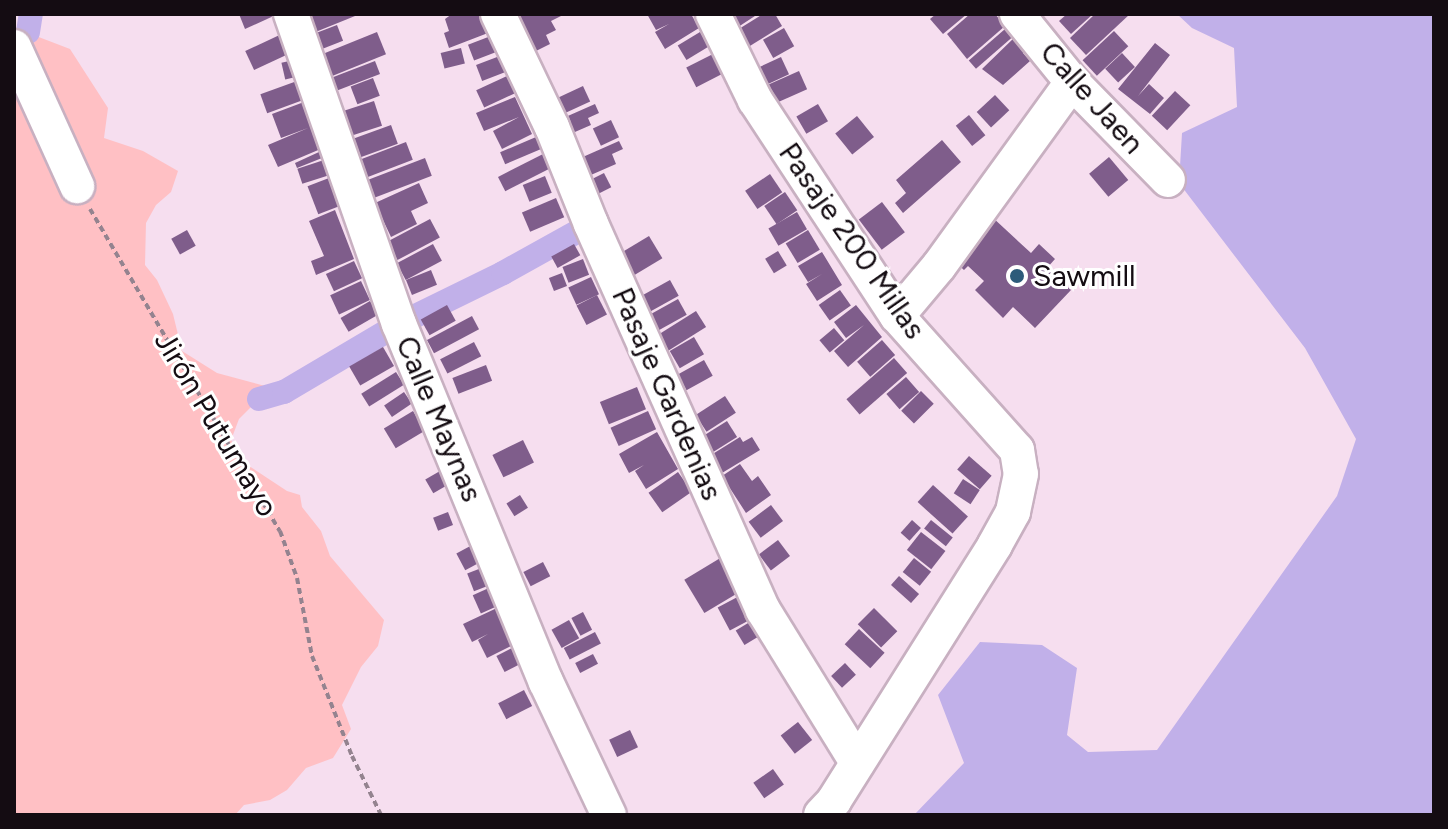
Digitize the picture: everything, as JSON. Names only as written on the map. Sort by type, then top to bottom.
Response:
[{"type":"street","name":"Calle Maynas","points":[[291,14],[399,324],[546,682],[609,815]]},
{"type":"street","name":"Pasaje Gardenias","points":[[498,14],[552,127],[591,224],[763,610],[857,762]]},
{"type":"street","name":"Pasaje 200 Millas","points":[[713,14],[755,100],[897,316],[1017,450],[1021,474],[1013,512],[857,762]]},
{"type":"street","name":"Calle Jaen","points":[[1017,14],[1072,82],[1168,180]]},
{"type":"street","points":[[14,47],[77,186]]},
{"type":"street","points":[[897,316],[939,266],[1072,82]]},
{"type":"street","points":[[821,815],[857,762]]},
{"type":"path","name":"Jirón Putumayo","points":[[77,186],[280,531],[297,578],[312,656],[352,756],[381,815]]},
{"type":"shaded area","points":[[1177,14],[1434,14],[1434,815],[914,815],[964,763],[938,695],[980,642],[1042,645],[1077,668],[1067,735],[1088,752],[1157,750],[1337,496],[1356,439],[1305,348],[1179,183],[1182,133],[1237,107],[1234,48],[1192,28]]},
{"type":"shaded area","points":[[23,31],[70,49],[108,108],[104,138],[143,151],[178,171],[171,192],[156,205],[146,223],[145,265],[157,280],[173,314],[182,351],[217,373],[265,386],[259,399],[239,419],[231,440],[243,462],[287,491],[300,495],[302,507],[321,531],[330,556],[384,620],[378,646],[361,667],[342,705],[351,729],[333,758],[306,768],[287,790],[270,800],[244,805],[235,815],[14,815],[14,37]]},
{"type":"building","points":[[239,14],[278,14],[245,29]]},
{"type":"building","points":[[305,14],[360,14],[313,33]]},
{"type":"building","points":[[452,14],[480,14],[488,33],[449,48],[444,33],[449,31],[445,19]]},
{"type":"building","points":[[520,14],[565,14],[551,21],[556,30],[546,35],[550,44],[526,56],[510,19]]},
{"type":"building","points":[[647,14],[691,14],[699,28],[665,49],[655,32],[669,24],[656,30]]},
{"type":"building","points":[[726,14],[758,14],[732,31]]},
{"type":"building","points":[[763,14],[775,14],[782,26],[745,49],[734,32]]},
{"type":"building","points":[[936,14],[967,14],[943,34],[930,19]]},
{"type":"building","points":[[970,14],[995,14],[1005,26],[967,59],[947,34]]},
{"type":"building","points":[[1067,14],[1093,14],[1071,34],[1059,21]]},
{"type":"building","points":[[1095,14],[1130,14],[1086,55],[1070,38]]},
{"type":"building","points":[[337,25],[343,41],[317,51],[311,35]]},
{"type":"building","points":[[784,28],[794,46],[773,58],[763,40]]},
{"type":"building","points":[[1005,29],[1012,37],[976,69],[969,60]]},
{"type":"building","points":[[1114,31],[1128,46],[1097,76],[1083,60]]},
{"type":"building","points":[[286,32],[295,51],[254,70],[245,51]]},
{"type":"building","points":[[377,32],[386,54],[330,77],[321,54]]},
{"type":"building","points":[[700,32],[709,47],[686,60],[678,45]]},
{"type":"building","points":[[496,34],[502,50],[474,61],[468,45]]},
{"type":"building","points":[[1017,35],[1029,47],[1023,53],[1030,61],[1003,85],[982,69]]},
{"type":"building","points":[[1155,43],[1170,55],[1138,96],[1149,84],[1164,98],[1150,114],[1118,89]]},
{"type":"building","points":[[461,48],[465,64],[444,69],[441,53]]},
{"type":"building","points":[[1122,53],[1135,67],[1118,83],[1105,69]]},
{"type":"building","points":[[505,54],[511,70],[482,81],[476,65]]},
{"type":"building","points":[[713,54],[723,74],[696,87],[686,68]]},
{"type":"building","points":[[781,57],[789,74],[764,86],[756,69]]},
{"type":"building","points":[[298,59],[302,76],[285,79],[281,63]]},
{"type":"building","points":[[375,61],[380,74],[335,91],[330,78]]},
{"type":"building","points":[[799,71],[807,89],[773,104],[765,86]]},
{"type":"building","points":[[507,76],[515,93],[484,108],[476,90]]},
{"type":"building","points":[[373,78],[380,96],[357,104],[351,87]]},
{"type":"building","points":[[297,81],[304,100],[267,113],[260,94]]},
{"type":"building","points":[[583,86],[590,101],[558,117],[550,101]]},
{"type":"building","points":[[1175,91],[1190,105],[1167,130],[1152,116]]},
{"type":"building","points":[[995,95],[1009,110],[991,127],[977,112]]},
{"type":"building","points":[[515,97],[532,134],[502,149],[493,131],[519,117],[484,131],[476,113]]},
{"type":"building","points":[[374,101],[382,126],[350,136],[342,112]]},
{"type":"building","points":[[304,102],[323,148],[278,167],[268,145],[308,128],[281,138],[272,114]]},
{"type":"building","points":[[595,104],[599,113],[588,118],[591,125],[568,135],[561,119]]},
{"type":"building","points":[[818,104],[828,121],[806,134],[796,116]]},
{"type":"building","points":[[969,115],[985,135],[972,146],[956,126]]},
{"type":"building","points":[[857,116],[874,137],[852,155],[835,134]]},
{"type":"building","points":[[611,120],[619,137],[601,146],[593,128]]},
{"type":"building","points":[[391,125],[398,144],[356,159],[350,140]]},
{"type":"building","points":[[536,137],[541,149],[505,164],[500,152]]},
{"type":"building","points":[[942,140],[961,162],[903,213],[895,203],[906,193],[896,180]]},
{"type":"building","points":[[619,141],[623,149],[612,154],[616,164],[584,178],[576,160]]},
{"type":"building","points":[[406,142],[413,160],[363,179],[357,161]]},
{"type":"building","points":[[319,152],[322,158],[297,168],[295,163]]},
{"type":"building","points":[[547,152],[554,166],[505,191],[498,177]]},
{"type":"building","points":[[1109,157],[1128,180],[1108,197],[1089,174]]},
{"type":"building","points":[[425,158],[432,176],[371,199],[364,181]]},
{"type":"building","points":[[324,160],[329,175],[302,184],[297,169]]},
{"type":"building","points":[[604,173],[611,187],[593,196],[586,182]]},
{"type":"building","points":[[770,174],[782,192],[757,209],[745,191]]},
{"type":"building","points":[[545,176],[552,193],[529,202],[523,185]]},
{"type":"building","points":[[329,178],[340,206],[318,214],[308,186]]},
{"type":"building","points":[[419,183],[428,203],[411,211],[417,224],[391,237],[375,203]]},
{"type":"building","points":[[785,192],[797,210],[777,224],[764,206]]},
{"type":"building","points":[[556,198],[564,217],[530,232],[522,212]]},
{"type":"building","points":[[882,202],[905,232],[882,250],[859,219]]},
{"type":"building","points":[[335,210],[354,259],[316,275],[311,261],[324,256],[309,221]]},
{"type":"building","points":[[797,212],[807,229],[778,246],[768,228]]},
{"type":"building","name":"Sawmill","points":[[991,216],[1031,253],[1039,244],[1055,259],[1047,268],[1071,290],[1035,328],[1013,307],[1003,318],[975,290],[984,281],[968,266],[964,270],[951,258]]},
{"type":"building","points":[[430,219],[440,238],[397,260],[388,242]]},
{"type":"building","points":[[187,230],[196,246],[180,254],[171,239]]},
{"type":"building","points":[[808,230],[820,250],[798,263],[786,243]]},
{"type":"building","points":[[649,236],[662,258],[634,275],[621,253]]},
{"type":"building","points":[[433,244],[442,261],[406,280],[397,263]]},
{"type":"building","points":[[574,244],[580,255],[558,268],[551,257]]},
{"type":"building","points":[[778,251],[787,266],[774,273],[765,259]]},
{"type":"building","points":[[822,252],[842,285],[817,301],[806,284],[822,274],[808,282],[798,266]]},
{"type":"building","points":[[583,259],[589,275],[569,283],[562,267]]},
{"type":"building","points":[[354,261],[362,278],[334,291],[326,274]]},
{"type":"building","points":[[431,270],[437,285],[412,295],[406,280]]},
{"type":"building","points":[[562,273],[567,286],[554,291],[549,278]]},
{"type":"building","points":[[591,277],[599,294],[576,305],[568,288]]},
{"type":"building","points":[[670,280],[679,296],[650,312],[641,296]]},
{"type":"building","points":[[361,281],[370,300],[339,314],[330,295]]},
{"type":"building","points":[[840,290],[851,306],[830,320],[819,305]]},
{"type":"building","points":[[597,295],[607,315],[586,325],[577,305]]},
{"type":"building","points":[[678,299],[687,315],[657,331],[648,315]]},
{"type":"building","points":[[370,301],[378,315],[349,332],[341,318]]},
{"type":"building","points":[[447,305],[456,321],[429,335],[421,320]]},
{"type":"building","points":[[856,305],[882,337],[848,367],[834,351],[864,325],[846,338],[834,322]]},
{"type":"building","points":[[696,311],[706,327],[667,351],[657,335]]},
{"type":"building","points":[[472,316],[479,329],[434,353],[427,340]]},
{"type":"building","points":[[834,328],[844,340],[830,352],[819,340]]},
{"type":"building","points":[[694,337],[704,354],[680,368],[670,351]]},
{"type":"building","points":[[882,340],[895,355],[870,377],[857,362]]},
{"type":"building","points":[[474,342],[481,356],[447,374],[440,359]]},
{"type":"building","points":[[383,347],[394,366],[360,386],[349,366]]},
{"type":"building","points":[[894,358],[907,373],[860,414],[846,399]]},
{"type":"building","points":[[704,360],[713,376],[686,390],[678,375]]},
{"type":"building","points":[[486,365],[492,381],[458,394],[452,378]]},
{"type":"building","points":[[396,372],[404,385],[369,406],[361,394]]},
{"type":"building","points":[[906,377],[919,392],[899,409],[886,394]]},
{"type":"building","points":[[637,387],[646,409],[609,424],[600,402]]},
{"type":"building","points":[[921,391],[934,404],[914,424],[901,411]]},
{"type":"building","points":[[404,392],[412,404],[392,417],[384,405]]},
{"type":"building","points":[[725,396],[736,413],[707,432],[696,415]]},
{"type":"building","points":[[413,411],[425,431],[396,448],[384,429]]},
{"type":"building","points":[[648,411],[656,429],[619,446],[611,428]]},
{"type":"building","points":[[727,421],[737,437],[712,453],[702,437]]},
{"type":"building","points":[[657,432],[678,469],[646,489],[635,471],[644,465],[629,473],[619,454]]},
{"type":"building","points":[[740,437],[743,442],[752,437],[760,450],[722,473],[711,455]]},
{"type":"building","points":[[523,440],[534,462],[503,477],[492,455]]},
{"type":"building","points":[[969,456],[992,476],[980,489],[957,470]]},
{"type":"building","points":[[740,464],[752,481],[758,476],[771,495],[746,513],[722,476]]},
{"type":"building","points":[[440,471],[448,485],[433,493],[425,480]]},
{"type":"building","points":[[678,472],[692,492],[662,512],[649,493]]},
{"type":"building","points":[[963,479],[980,490],[971,504],[954,493]]},
{"type":"building","points":[[933,485],[968,516],[953,534],[918,502]]},
{"type":"building","points":[[520,495],[528,508],[514,516],[506,503]]},
{"type":"building","points":[[771,505],[783,521],[761,538],[749,522]]},
{"type":"building","points":[[448,512],[453,525],[438,531],[433,518]]},
{"type":"building","points":[[912,520],[921,528],[910,541],[901,533]]},
{"type":"building","points":[[931,520],[953,538],[946,546],[924,529]]},
{"type":"building","points":[[921,532],[945,551],[931,569],[907,550]]},
{"type":"building","points":[[778,540],[790,556],[771,570],[759,554]]},
{"type":"building","points":[[474,544],[483,561],[465,570],[456,553]]},
{"type":"building","points":[[722,557],[742,590],[704,613],[684,580]]},
{"type":"building","points":[[914,558],[931,572],[920,586],[903,572]]},
{"type":"building","points":[[543,562],[550,576],[531,586],[523,572]]},
{"type":"building","points":[[484,567],[491,585],[474,591],[467,573]]},
{"type":"building","points":[[899,576],[919,594],[911,603],[891,585]]},
{"type":"building","points":[[491,587],[499,605],[481,613],[473,595]]},
{"type":"building","points":[[745,593],[757,616],[730,631],[718,608]]},
{"type":"building","points":[[499,607],[513,645],[487,658],[478,640],[488,634],[472,642],[463,624]]},
{"type":"building","points":[[874,608],[897,631],[881,648],[858,624]]},
{"type":"building","points":[[583,612],[592,630],[580,636],[571,618]]},
{"type":"building","points":[[758,617],[767,632],[744,645],[736,630]]},
{"type":"building","points":[[569,620],[579,638],[562,648],[552,630]]},
{"type":"building","points":[[859,629],[885,653],[870,668],[845,644]]},
{"type":"building","points":[[595,632],[601,644],[570,659],[564,648]]},
{"type":"building","points":[[516,646],[524,662],[505,672],[496,656]]},
{"type":"building","points":[[593,654],[598,664],[580,673],[575,663]]},
{"type":"building","points":[[845,663],[856,675],[842,688],[831,676]]},
{"type":"building","points":[[524,690],[532,706],[506,719],[498,703]]},
{"type":"building","points":[[798,722],[812,740],[795,754],[781,736]]},
{"type":"building","points":[[630,730],[638,747],[617,757],[609,740]]},
{"type":"building","points":[[773,769],[784,785],[764,798],[753,783]]},
{"type":"waterway","points":[[28,32],[31,14]]},
{"type":"waterway","points":[[259,399],[284,392],[399,324],[503,273],[591,224]]},
{"type":"place","name":"Sawmill","points":[[1017,276]]}]
